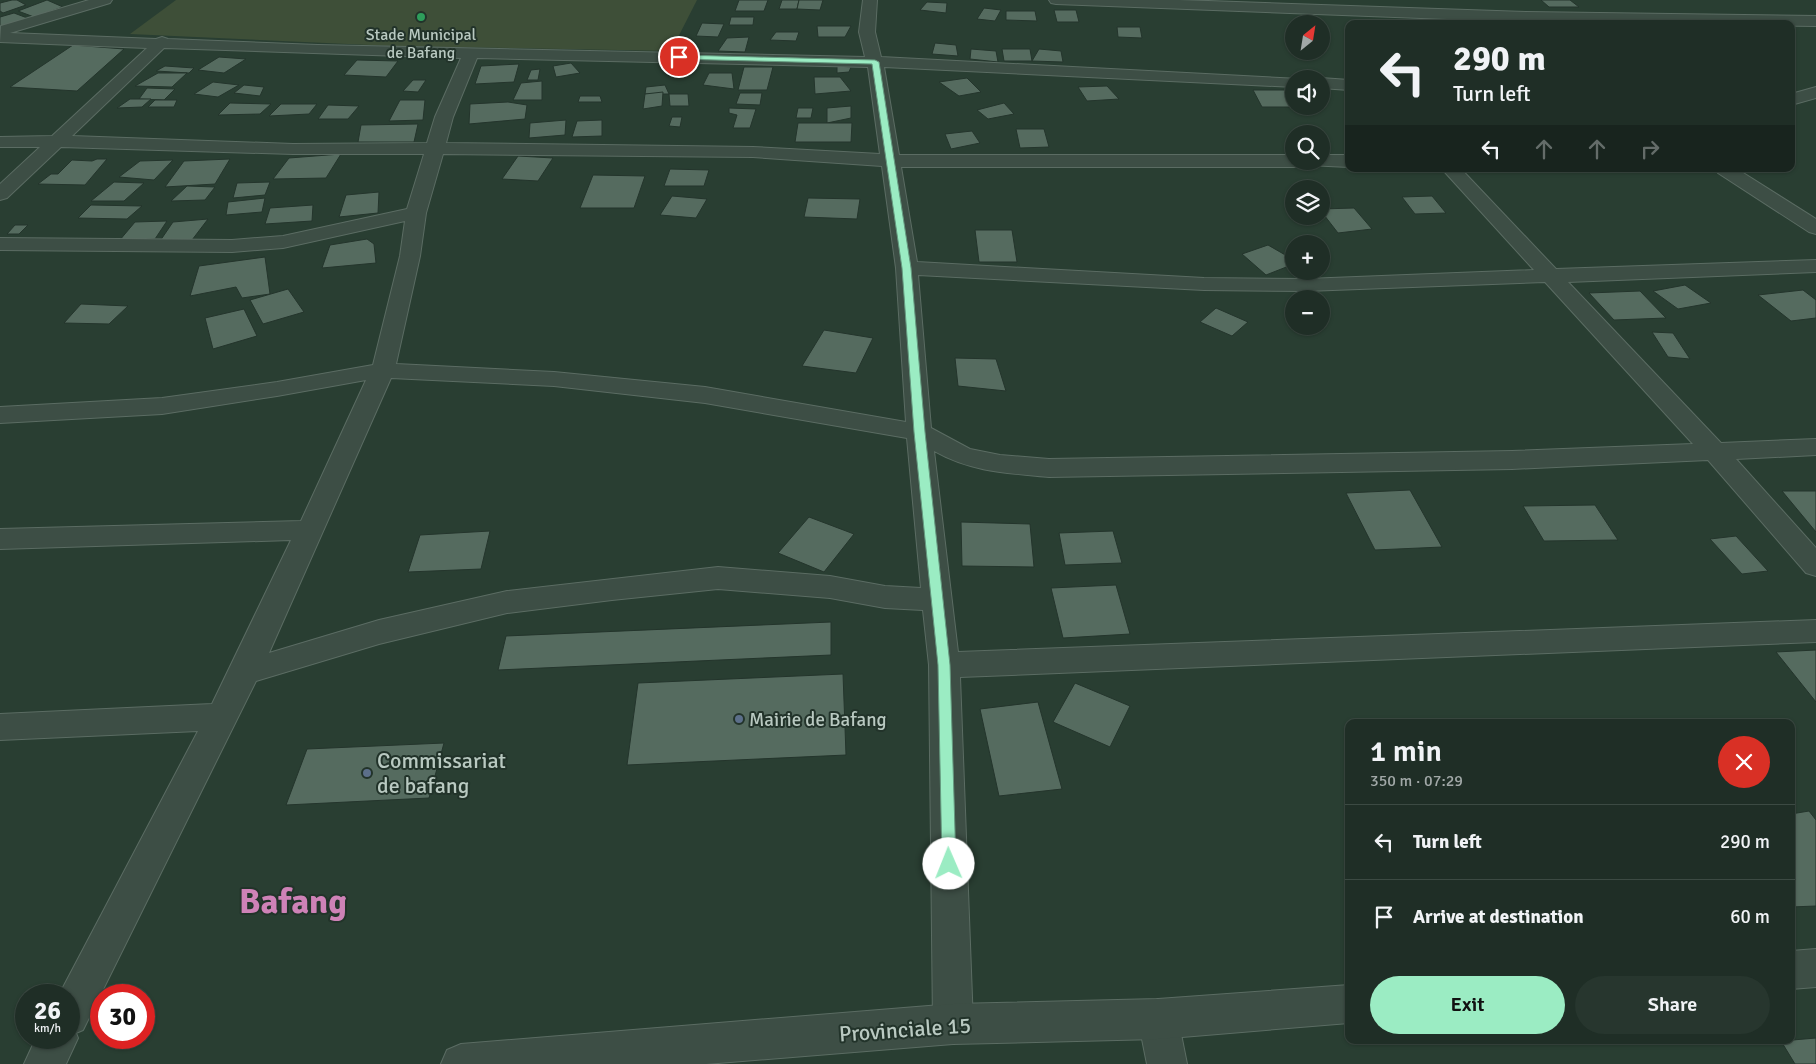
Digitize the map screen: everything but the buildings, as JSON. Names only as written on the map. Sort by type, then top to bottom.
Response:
[{"type":"street","points":[[0,32],[105,0]]},
{"type":"street","points":[[870,0],[867,16],[868,50],[875,62],[907,268],[919,432],[944,665],[953,1024]]},
{"type":"street","points":[[1056,0],[1366,18],[1530,20]]},
{"type":"street","points":[[1795,21],[1816,21]]},
{"type":"street","points":[[0,37],[162,42],[318,50],[875,62],[1285,82]]},
{"type":"street","points":[[0,194],[162,42]]},
{"type":"street","points":[[80,995],[245,672],[383,370],[410,256],[416,212],[444,117],[471,54]]},
{"type":"street","points":[[1330,84],[1345,85]]},
{"type":"street","points":[[1795,99],[1816,92]]},
{"type":"street","points":[[0,142],[55,141],[293,149],[434,148],[753,152],[823,155],[891,161],[1285,161]]},
{"type":"street","points":[[1330,161],[1345,161]]},
{"type":"street","points":[[1454,172],[1715,452],[1816,566]]},
{"type":"street","points":[[1730,172],[1816,228]]},
{"type":"street","points":[[0,244],[241,245],[283,242],[416,212]]},
{"type":"street","points":[[907,268],[1204,284],[1306,285],[1551,275],[1699,272],[1816,266]]},
{"type":"street","points":[[0,415],[162,406],[277,389],[383,370],[554,379],[705,396],[919,432],[963,456],[1000,464],[1049,468],[1512,460],[1816,447]]},
{"type":"street","points":[[0,539],[310,530]]},
{"type":"street","points":[[245,672],[379,632],[507,602],[612,589],[718,578],[830,587],[885,597],[936,600]]},
{"type":"street","points":[[944,665],[1816,631]]},
{"type":"street","points":[[0,727],[223,717]]},
{"type":"street","points":[[1795,970],[1816,968]]},
{"type":"street","name":"Provinciale 15","points":[[461,1064],[953,1024],[1158,1019],[1345,1004]]},
{"type":"street","points":[[1158,1019],[1167,1064]]},
{"type":"street","points":[[44,1064],[52,1049]]},
{"type":"green space","name":"Stade Municipal de Bafang","points":[[176,0],[697,0],[671,51],[392,46],[130,34]]},
{"type":"place","name":"Stade Municipal de Bafang","points":[[421,17]]},
{"type":"place","name":"Mairie de Bafang","points":[[739,719]]},
{"type":"place","name":"Commissariat de bafang","points":[[367,773]]},
{"type":"district","name":"Bafang","points":[[293,901]]},
{"type":"route","points":[[679,57],[875,62],[907,268],[919,432],[944,665],[949,864]]}]
